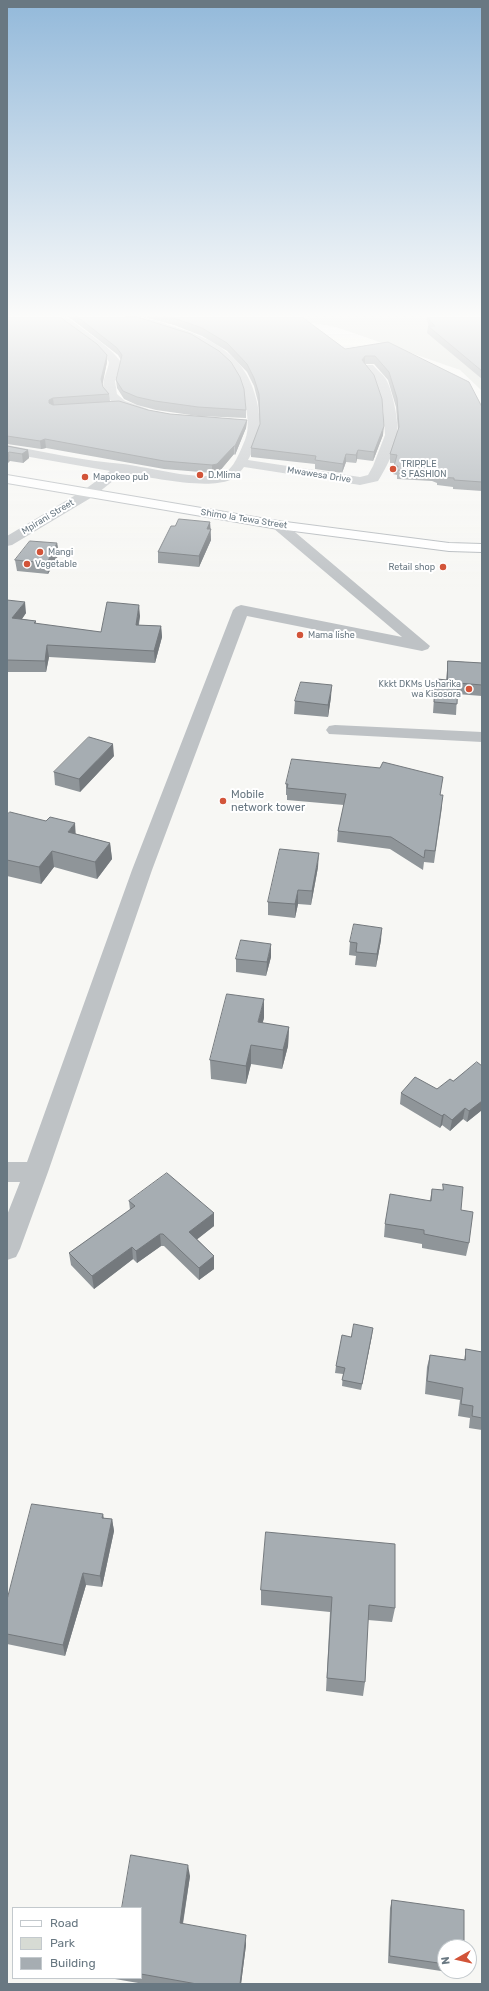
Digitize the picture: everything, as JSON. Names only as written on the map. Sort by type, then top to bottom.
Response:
[{"type":"street","points":[[139,410],[157,415]]},
{"type":"street","points":[[7,449],[122,468],[212,480],[226,477],[240,463],[252,437],[255,424],[252,410]]},
{"type":"street","name":"Mwawesa Drive","points":[[240,463],[360,481],[373,478],[380,466],[391,435],[389,410]]},
{"type":"street","points":[[239,423],[255,424]]},
{"type":"street","name":"Mpirani Street","points":[[7,542],[88,493],[122,468]]},
{"type":"street","name":"Shimo la Tewa Street","points":[[7,479],[278,525],[449,547],[482,548]]},
{"type":"street","points":[[7,1249],[36,1172],[142,870],[241,610],[422,646],[278,525]]},
{"type":"street","points":[[335,730],[482,737]]},
{"type":"street","points":[[7,1172],[36,1172]]},
{"type":"building","points":[[7,410],[148,410],[170,414],[247,420],[235,446],[217,464],[212,465],[164,461],[45,439],[40,441],[7,436]]},
{"type":"building","points":[[260,410],[383,410],[384,426],[374,452],[358,450],[356,455],[346,454],[343,464],[315,460],[316,456],[251,448],[260,424]]},
{"type":"building","points":[[398,410],[482,410],[482,482],[454,480],[454,478],[437,477],[438,474],[397,470],[398,466],[394,466],[397,455],[390,454],[399,427]]},
{"type":"building","points":[[7,446],[28,450],[22,454],[9,452],[7,454]]},
{"type":"building","points":[[179,519],[210,522],[207,529],[211,529],[199,556],[158,552],[171,526],[175,526]]},
{"type":"building","points":[[30,541],[57,543],[47,563],[15,560]]},
{"type":"building","points":[[7,600],[25,602],[12,618],[36,621],[34,623],[101,632],[107,602],[139,605],[136,625],[161,626],[154,651],[47,645],[45,661],[7,660]]},
{"type":"building","points":[[448,661],[482,663],[482,685],[458,683],[457,704],[434,702],[435,683],[437,679],[447,680]]},
{"type":"building","points":[[301,682],[332,685],[328,705],[295,701]]},
{"type":"building","points":[[89,737],[113,744],[79,779],[54,772]]},
{"type":"building","points":[[292,759],[380,768],[383,762],[443,777],[440,795],[443,795],[435,851],[425,850],[424,858],[391,837],[338,831],[346,794],[287,788],[288,784],[286,784]]},
{"type":"building","points":[[10,812],[46,821],[50,817],[75,823],[68,832],[110,843],[95,862],[52,851],[39,867],[7,860],[7,815]]},
{"type":"building","points":[[280,849],[319,853],[312,891],[298,890],[295,904],[268,902]]},
{"type":"building","points":[[354,924],[382,928],[377,954],[356,952],[357,943],[350,942]]},
{"type":"building","points":[[241,940],[271,944],[267,962],[236,959]]},
{"type":"building","points":[[227,994],[264,999],[258,1022],[289,1027],[283,1050],[251,1045],[246,1066],[210,1060]]},
{"type":"building","points":[[477,1062],[482,1066],[482,1101],[469,1111],[465,1108],[452,1120],[444,1114],[442,1116],[401,1093],[415,1077],[437,1089],[450,1079],[453,1081]]},
{"type":"building","points":[[167,1173],[214,1213],[189,1232],[214,1256],[199,1268],[163,1234],[160,1234],[136,1251],[132,1247],[92,1276],[69,1253],[135,1206],[129,1201]]},
{"type":"building","points":[[443,1184],[463,1187],[461,1210],[473,1212],[469,1243],[424,1234],[424,1230],[385,1224],[390,1194],[431,1201],[432,1189],[443,1190]]},
{"type":"building","points":[[354,1324],[373,1328],[362,1384],[342,1380],[345,1368],[336,1366],[342,1335],[351,1337]]},
{"type":"building","points":[[466,1349],[482,1352],[482,1418],[472,1416],[473,1406],[461,1404],[463,1388],[427,1381],[430,1355],[465,1360]]},
{"type":"building","points":[[32,1504],[103,1514],[102,1518],[112,1519],[100,1576],[83,1573],[63,1645],[7,1634],[7,1600]]},
{"type":"building","points":[[266,1532],[395,1544],[395,1608],[369,1605],[365,1682],[327,1678],[332,1597],[261,1590]]},
{"type":"building","points":[[131,1855],[188,1865],[180,1923],[246,1935],[240,1984],[197,1984],[142,1974],[142,1907],[122,1907]]},
{"type":"building","points":[[392,1900],[464,1910],[464,1939],[437,1939],[437,1963],[390,1956]]},
{"type":"place","name":"TRIPPLE S FASHION","points":[[393,469]]},
{"type":"place","name":"D.Mlima","points":[[200,475]]},
{"type":"place","name":"Mapokeo pub","points":[[85,477]]},
{"type":"place","name":"Mangi","points":[[40,552]]},
{"type":"place","name":"Vegetable","points":[[27,564]]},
{"type":"place","name":"Retail shop","points":[[443,567]]},
{"type":"place","name":"Mama lishe","points":[[300,635]]},
{"type":"place","name":"Kkkt DKMs Usharika wa Kisosora","points":[[469,689]]},
{"type":"place","name":"Mobile network tower","points":[[223,801]]}]
